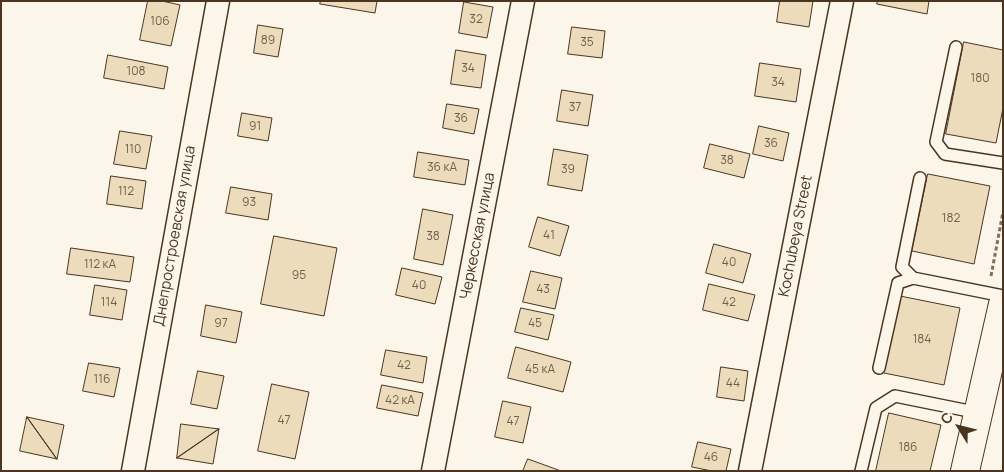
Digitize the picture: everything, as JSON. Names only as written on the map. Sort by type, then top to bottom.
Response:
[{"type":"main road","points":[[964,471],[1003,304]]},
{"type":"street","name":"Днепростроевская улица","points":[[133,471],[218,1]]},
{"type":"street","name":"Черкесская улица","points":[[433,471],[523,1]]},
{"type":"street","name":"Kochubeya Street","points":[[750,471],[842,1]]},
{"type":"lane","points":[[956,47],[936,142],[945,154],[1003,163]]},
{"type":"lane","points":[[912,278],[902,267],[920,178]]},
{"type":"lane","points":[[879,368],[898,283],[912,278],[1003,296]]},
{"type":"lane","points":[[860,471],[876,408],[895,396],[979,413]]},
{"type":"building","points":[[148,1],[162,1],[180,5],[171,46],[140,40]]},
{"type":"building","points":[[321,1],[377,1],[375,13],[320,4]]},
{"type":"building","points":[[780,1],[813,1],[809,27],[777,22]]},
{"type":"building","points":[[878,1],[929,1],[927,14],[877,4]]},
{"type":"building","points":[[464,2],[493,7],[487,38],[459,33]]},
{"type":"building","points":[[258,25],[283,29],[278,57],[254,53]]},
{"type":"building","points":[[572,27],[605,31],[602,58],[568,54]]},
{"type":"building","points":[[964,42],[1003,50],[1003,108],[996,143],[946,134]]},
{"type":"building","points":[[456,50],[486,55],[481,88],[451,84]]},
{"type":"building","points":[[108,55],[168,67],[164,89],[104,78]]},
{"type":"building","points":[[760,63],[801,69],[796,102],[755,96]]},
{"type":"building","points":[[562,90],[593,95],[588,126],[557,121]]},
{"type":"building","points":[[447,104],[479,109],[474,134],[443,128]]},
{"type":"building","points":[[242,113],[272,118],[268,141],[238,136]]},
{"type":"building","points":[[759,126],[789,133],[783,161],[753,154]]},
{"type":"building","points":[[120,131],[152,136],[146,169],[114,164]]},
{"type":"building","points":[[710,144],[750,154],[744,178],[704,168]]},
{"type":"building","points":[[554,149],[588,155],[582,191],[548,185]]},
{"type":"building","points":[[418,152],[469,160],[465,185],[414,177]]},
{"type":"building","points":[[928,174],[990,186],[974,264],[912,251]]},
{"type":"building","points":[[111,176],[146,181],[142,209],[107,204]]},
{"type":"building","points":[[231,187],[272,194],[268,220],[226,213]]},
{"type":"building","points":[[423,209],[453,215],[443,265],[414,259]]},
{"type":"building","points":[[538,217],[569,226],[560,256],[529,247]]},
{"type":"building","points":[[274,236],[337,248],[324,316],[261,304]]},
{"type":"building","points":[[714,244],[751,254],[743,283],[706,273]]},
{"type":"building","points":[[71,248],[134,257],[130,282],[67,274]]},
{"type":"building","points":[[402,268],[442,277],[435,304],[396,295]]},
{"type":"building","points":[[531,271],[562,278],[555,309],[523,302]]},
{"type":"building","points":[[709,284],[755,295],[748,321],[703,310]]},
{"type":"building","points":[[95,285],[127,290],[122,320],[90,315]]},
{"type":"building","points":[[900,296],[960,308],[944,385],[884,373]]},
{"type":"building","points":[[206,305],[242,312],[236,343],[201,336]]},
{"type":"building","points":[[521,308],[554,315],[548,340],[515,332]]},
{"type":"building","points":[[516,347],[571,362],[563,392],[508,378]]},
{"type":"building","points":[[386,350],[427,357],[423,383],[381,375]]},
{"type":"building","points":[[89,363],[120,368],[114,397],[83,391]]},
{"type":"building","points":[[721,367],[748,371],[744,401],[717,397]]},
{"type":"building","points":[[198,371],[224,376],[217,409],[191,404]]},
{"type":"building","points":[[272,384],[309,392],[295,459],[258,451]]},
{"type":"building","points":[[382,385],[423,393],[418,416],[377,408]]},
{"type":"building","points":[[503,401],[531,407],[523,443],[495,437]]},
{"type":"building","points":[[889,413],[941,425],[930,471],[876,471]]},
{"type":"building","points":[[27,417],[57,459],[20,451]]},
{"type":"building","points":[[27,417],[64,425],[57,459]]},
{"type":"building","points":[[181,424],[219,429],[177,458]]},
{"type":"building","points":[[219,429],[213,464],[177,458]]},
{"type":"building","points":[[698,442],[731,449],[726,471],[712,471],[692,467]]},
{"type":"building","points":[[528,459],[561,471],[523,471]]}]
